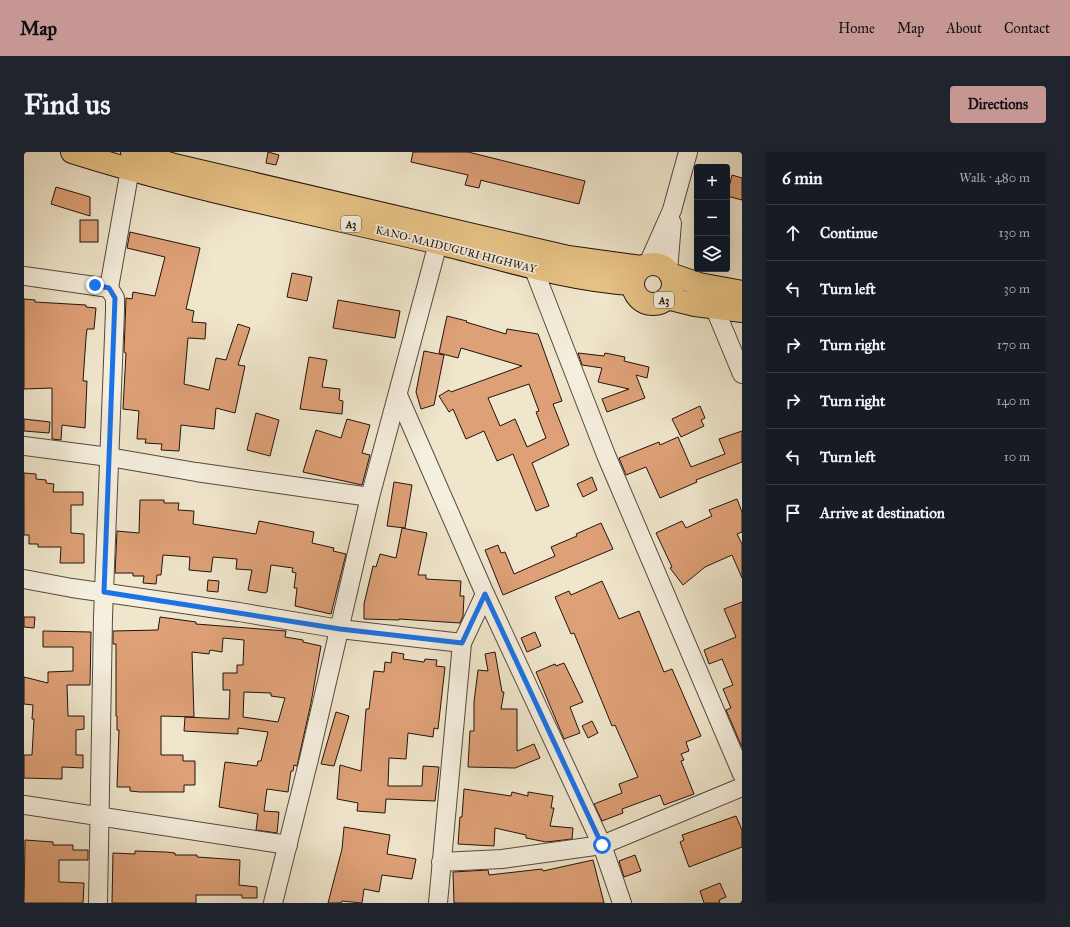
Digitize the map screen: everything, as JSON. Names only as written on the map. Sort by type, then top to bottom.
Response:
[{"type":"highway","name":"KANO-MAIDUGURI HIGHWAY","points":[[72,152],[174,165],[513,245],[640,272]]},
{"type":"highway","name":"KANO-MAIDUGURI HIGHWAY","points":[[131,160],[242,198],[596,281],[640,272]]},
{"type":"highway","name":"A3","points":[[742,292],[699,284],[669,272],[656,264],[640,272],[637,297],[642,301],[655,304],[667,298],[715,308],[742,311]]},
{"type":"highway","name":"A3","points":[[667,298],[672,286],[669,272]]},
{"type":"street","points":[[640,272],[672,210],[688,152]]},
{"type":"street","points":[[98,903],[104,592],[115,311],[115,298],[109,288],[131,160]]},
{"type":"street","points":[[669,272],[672,210]]},
{"type":"street","points":[[273,903],[340,629],[370,497],[438,243]]},
{"type":"street","points":[[533,267],[606,455],[742,774]]},
{"type":"street","points":[[24,276],[109,288]]},
{"type":"street","points":[[715,308],[742,374]]},
{"type":"street","points":[[398,395],[485,594],[602,845],[622,903]]},
{"type":"street","points":[[24,446],[109,457],[196,472],[370,497]]},
{"type":"street","points":[[24,579],[340,629],[462,643]]},
{"type":"street","points":[[438,903],[462,643],[485,594]]},
{"type":"street","points":[[442,862],[502,859],[602,845],[742,787]]},
{"type":"street","points":[[24,805],[288,845]]},
{"type":"building","points":[[268,152],[279,155],[276,165],[266,163]]},
{"type":"building","points":[[413,152],[468,152],[585,181],[579,204],[481,180],[479,188],[465,185],[468,175],[411,162]]},
{"type":"building","points":[[732,175],[742,178],[742,200],[730,197],[730,183]]},
{"type":"building","points":[[56,187],[90,197],[90,216],[51,204]]},
{"type":"building","points":[[80,220],[98,220],[98,242],[80,242]]},
{"type":"building","points":[[130,232],[200,248],[186,309],[194,311],[192,322],[206,323],[205,339],[188,338],[184,384],[209,390],[216,358],[226,360],[238,324],[250,328],[238,365],[245,366],[235,413],[216,408],[214,429],[181,425],[179,451],[161,450],[162,444],[145,443],[146,439],[137,439],[139,411],[123,409],[126,353],[124,352],[126,298],[132,299],[133,292],[155,296],[165,257],[127,248]]},
{"type":"building","points":[[292,273],[312,277],[307,301],[287,297]]},
{"type":"building","points":[[24,299],[35,300],[35,302],[86,305],[86,307],[96,308],[94,329],[87,329],[86,338],[83,381],[87,381],[85,428],[62,425],[61,440],[52,439],[52,388],[24,389]]},
{"type":"building","points":[[338,300],[400,311],[395,338],[333,328]]},
{"type":"building","points":[[447,316],[506,334],[507,329],[538,334],[562,401],[553,404],[569,445],[532,463],[549,506],[536,511],[513,454],[497,461],[484,431],[466,439],[453,409],[449,412],[439,396],[449,390],[451,392],[522,366],[461,348],[458,358],[439,353]],"holes":[[[529,384],[539,411],[536,412],[546,438],[527,447],[515,419],[500,426],[488,398]]]},
{"type":"building","points":[[424,351],[444,355],[434,405],[421,409],[416,392]]},
{"type":"building","points":[[578,353],[604,356],[605,353],[625,357],[624,361],[649,367],[647,378],[636,375],[645,398],[607,412],[602,399],[629,389],[598,382],[602,368],[582,365]]},
{"type":"building","points":[[309,357],[327,360],[322,387],[340,389],[339,400],[343,401],[342,414],[300,409]]},
{"type":"building","points":[[700,406],[705,418],[701,420],[704,426],[681,437],[672,419]]},
{"type":"building","points":[[256,413],[279,420],[270,456],[247,450]]},
{"type":"building","points":[[24,419],[50,422],[49,433],[24,431]]},
{"type":"building","points":[[347,419],[370,425],[362,453],[370,455],[362,485],[303,472],[316,430],[341,438]]},
{"type":"building","points":[[742,431],[742,462],[696,480],[697,482],[660,498],[646,467],[626,475],[619,458],[659,442],[660,445],[678,437],[691,467],[725,454],[719,439]]},
{"type":"building","points":[[24,473],[36,474],[36,479],[46,480],[46,483],[54,484],[53,492],[83,492],[83,505],[71,505],[71,533],[84,534],[84,563],[60,563],[61,547],[38,547],[38,544],[29,544],[29,535],[24,535]]},
{"type":"building","points":[[592,477],[597,490],[583,497],[577,484]]},
{"type":"building","points":[[394,482],[412,485],[405,528],[387,526]]},
{"type":"building","points":[[737,499],[742,512],[742,532],[737,534],[742,544],[742,578],[732,555],[705,567],[683,585],[670,568],[672,567],[656,533],[682,521],[686,528],[712,516],[709,510]]},
{"type":"building","points":[[140,500],[164,500],[164,503],[179,503],[178,510],[194,511],[193,524],[256,534],[259,521],[314,532],[312,543],[334,548],[333,551],[346,554],[331,614],[295,606],[297,588],[294,588],[296,573],[292,572],[293,568],[271,565],[267,592],[265,593],[248,590],[252,570],[236,569],[237,559],[213,557],[211,572],[189,570],[190,557],[163,555],[161,575],[157,575],[156,584],[143,583],[144,576],[133,576],[133,573],[115,573],[117,531],[139,533]]},
{"type":"building","points":[[601,523],[613,549],[503,595],[485,550],[498,545],[501,553],[505,552],[514,574],[555,556],[551,547],[577,536],[576,534]]},
{"type":"building","points":[[402,528],[427,533],[418,575],[426,575],[426,579],[461,581],[460,596],[464,596],[463,616],[460,623],[399,619],[364,619],[364,604],[373,566],[376,567],[380,554],[396,558]]},
{"type":"building","points":[[208,580],[219,581],[218,592],[207,591]]},
{"type":"building","points":[[602,581],[619,619],[639,611],[664,672],[672,669],[701,736],[686,742],[689,751],[681,754],[684,760],[681,761],[694,794],[664,805],[660,795],[622,809],[623,813],[602,821],[594,804],[622,793],[619,784],[638,777],[615,725],[612,726],[574,633],[571,634],[555,597],[569,591],[571,595]]},
{"type":"building","points":[[742,602],[742,747],[726,710],[731,708],[723,689],[733,685],[722,659],[709,664],[704,650],[736,637],[724,609]]},
{"type":"building","points":[[24,617],[35,617],[34,628],[24,627]]},
{"type":"building","points":[[160,617],[196,622],[196,624],[286,631],[285,637],[303,640],[303,642],[321,646],[311,703],[297,766],[294,765],[293,771],[291,771],[288,792],[267,789],[264,811],[279,812],[277,833],[256,830],[258,814],[219,807],[225,762],[257,766],[258,761],[261,761],[268,732],[238,728],[238,734],[184,731],[185,717],[229,719],[230,690],[223,690],[223,673],[237,673],[237,665],[243,665],[244,640],[223,638],[222,652],[210,650],[209,654],[192,652],[194,717],[161,716],[161,755],[183,755],[183,761],[195,761],[195,785],[184,785],[184,792],[140,792],[130,791],[130,787],[117,787],[119,730],[117,730],[116,716],[116,644],[113,644],[113,631],[158,630]],"holes":[[[244,692],[271,693],[271,696],[285,698],[278,722],[243,717]]]},
{"type":"building","points":[[43,631],[91,632],[90,685],[67,685],[68,716],[84,716],[84,729],[76,730],[76,755],[83,755],[83,768],[62,767],[62,779],[24,778],[24,755],[32,755],[34,719],[32,719],[33,705],[24,704],[24,677],[48,683],[48,672],[73,671],[73,647],[43,647]]},
{"type":"building","points":[[535,632],[541,646],[527,652],[521,638]]},
{"type":"building","points":[[392,652],[404,654],[403,659],[424,662],[425,659],[437,660],[436,666],[445,667],[438,729],[434,728],[433,737],[408,733],[406,759],[389,758],[388,786],[422,786],[423,766],[439,767],[435,801],[386,799],[385,813],[357,811],[358,803],[337,799],[340,765],[361,771],[366,709],[369,709],[374,671],[384,672],[385,662],[391,663]]},
{"type":"building","points":[[495,652],[502,692],[504,692],[501,709],[517,709],[517,751],[534,744],[540,758],[515,768],[468,767],[470,731],[474,731],[474,702],[478,670],[488,671],[485,654]]},
{"type":"building","points":[[564,663],[583,702],[570,707],[580,733],[564,739],[536,672],[555,664],[556,666]]},
{"type":"building","points":[[336,712],[349,716],[334,766],[321,764]]},
{"type":"building","points":[[592,721],[598,733],[588,738],[582,726]]},
{"type":"building","points":[[464,789],[511,796],[512,792],[528,796],[528,792],[553,796],[551,808],[554,808],[550,826],[573,828],[572,839],[546,842],[526,838],[526,835],[495,828],[494,846],[458,844]]},
{"type":"building","points":[[736,816],[742,830],[742,847],[689,867],[680,842],[684,840],[682,835]]},
{"type":"building","points":[[344,827],[390,835],[387,854],[416,859],[412,879],[382,875],[379,892],[364,889],[362,903],[342,901],[341,903],[328,903],[342,849]]},
{"type":"building","points":[[25,840],[53,842],[53,845],[73,845],[73,850],[88,850],[88,860],[59,860],[59,882],[84,883],[83,903],[24,903]]},
{"type":"building","points":[[135,851],[166,852],[175,853],[175,855],[197,855],[197,857],[240,860],[239,885],[257,887],[257,898],[242,898],[242,895],[196,895],[196,903],[112,903],[113,853],[135,854]]},
{"type":"building","points":[[635,855],[641,871],[624,877],[619,861]]},
{"type":"building","points":[[593,860],[604,903],[454,903],[453,872],[488,870],[489,875],[542,869],[543,871]]},
{"type":"building","points":[[720,883],[726,897],[719,900],[720,903],[704,903],[700,891]]},
{"type":"route","points":[[95,285],[109,288],[115,298],[104,592],[340,629],[462,643],[485,594],[602,845]]}]
